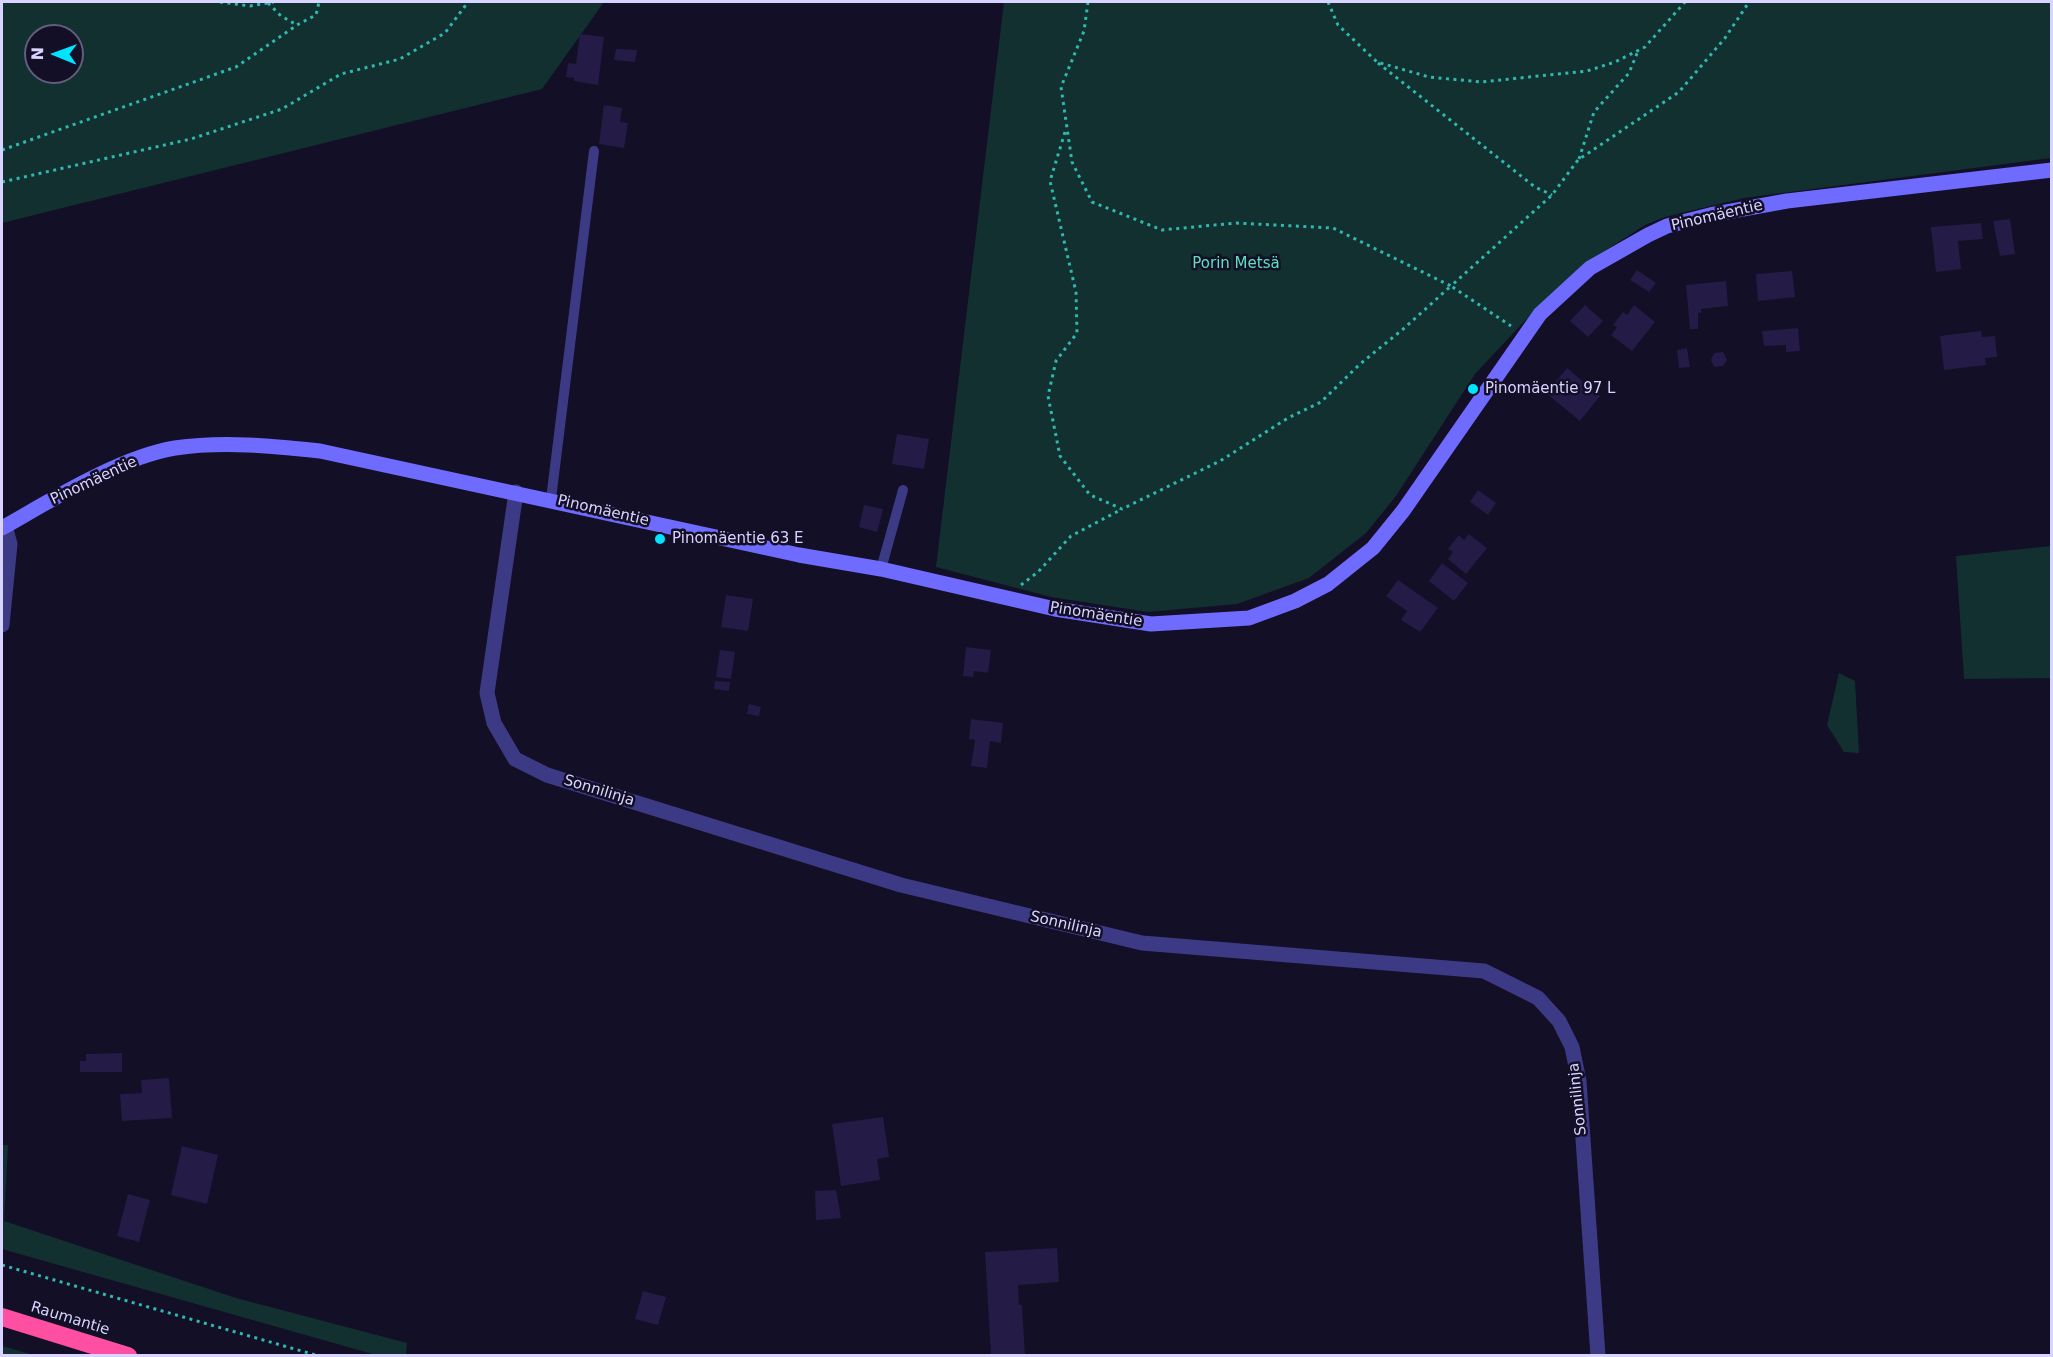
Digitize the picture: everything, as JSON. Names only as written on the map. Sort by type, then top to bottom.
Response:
[{"type":"highway","name":"Raumantie","points":[[2,1317],[128,1356]]},
{"type":"street","name":"Pinomäentie","points":[[3,527],[96,477],[173,448],[215,444],[266,445],[320,451],[551,499],[799,555],[881,569],[1003,599],[1151,624],[1249,618],[1296,601],[1328,585],[1372,548],[1403,511],[1540,314],[1590,268],[1667,226],[1710,214],[1787,201],[2052,171]]},
{"type":"street","name":"Sonnilinja","points":[[516,492],[487,693],[494,723],[515,759],[547,775],[901,885],[1142,943],[1484,971],[1539,998],[1559,1021],[1572,1047],[1579,1081],[1598,1356]]},
{"type":"street","points":[[2,625],[10,544],[3,527]]},
{"type":"lane","points":[[551,499],[594,151]]},
{"type":"lane","points":[[881,569],[903,490]]},
{"type":"path","points":[[220,2],[250,6],[274,2]]},
{"type":"path","points":[[2,150],[236,68],[297,25],[316,15],[319,2]]},
{"type":"path","points":[[2,182],[191,139],[282,109],[341,74],[400,59],[445,33],[468,2]]},
{"type":"path","points":[[1088,2],[1084,31],[1061,87],[1065,130],[1072,162],[1092,202],[1162,230],[1236,223],[1333,228],[1451,286],[1525,335]]},
{"type":"path","points":[[1328,2],[1338,25],[1377,62],[1429,106],[1535,187],[1552,195]]},
{"type":"path","points":[[1377,62],[1429,77],[1480,82],[1587,71],[1645,47],[1685,2]]},
{"type":"path","points":[[1578,160],[1678,92],[1725,38],[1749,2]]},
{"type":"path","points":[[268,3],[281,16],[297,25]]},
{"type":"path","points":[[1003,599],[1038,572],[1071,536],[1220,461],[1288,418],[1321,402],[1360,364],[1402,330],[1552,195],[1578,160],[1594,112],[1629,73],[1639,51]]},
{"type":"path","points":[[1065,130],[1050,181],[1076,292],[1077,333],[1056,361],[1048,396],[1060,456],[1090,495],[1122,509]]},
{"type":"path","points":[[2,1265],[319,1356]]},
{"type":"green space","points":[[2,2],[604,2],[542,89],[2,223]]},
{"type":"green space","name":"Porin Metsä","points":[[1004,2],[2051,2],[2051,158],[1744,198],[1665,217],[1645,225],[1589,261],[1536,309],[1475,374],[1396,496],[1366,533],[1309,578],[1237,604],[1148,612],[1051,597],[936,567]]},
{"type":"green space","points":[[2051,546],[2051,678],[1964,679],[1956,556]]},
{"type":"green space","points":[[1839,673],[1855,681],[1859,753],[1844,752],[1827,725]]},
{"type":"green space","points":[[2,1145],[8,1145],[4,1221],[236,1298],[407,1343],[406,1355],[376,1355],[2,1249]]},
{"type":"green space","points":[[2,1346],[34,1355],[2,1355]]},
{"type":"building","points":[[580,34],[604,37],[598,85],[574,81],[574,78],[566,77],[568,63],[576,64]]},
{"type":"building","points":[[616,49],[637,50],[635,62],[614,60]]},
{"type":"building","points":[[604,105],[622,108],[620,122],[628,123],[624,148],[599,144]]},
{"type":"building","points":[[2010,219],[2015,254],[2000,256],[1993,221]]},
{"type":"building","points":[[1981,223],[1983,239],[1958,241],[1961,269],[1936,272],[1931,227]]},
{"type":"building","points":[[1637,270],[1656,283],[1649,292],[1630,280]]},
{"type":"building","points":[[1792,271],[1795,297],[1758,301],[1756,274]]},
{"type":"building","points":[[1726,281],[1728,306],[1701,309],[1701,313],[1698,313],[1698,329],[1690,329],[1686,285]]},
{"type":"building","points":[[1585,305],[1603,321],[1588,337],[1570,321]]},
{"type":"building","points":[[1634,305],[1655,322],[1632,351],[1611,335],[1617,327],[1613,325],[1623,312],[1627,315]]},
{"type":"building","points":[[1798,328],[1800,351],[1786,352],[1786,345],[1764,346],[1762,331]]},
{"type":"building","points":[[1981,331],[1982,337],[1995,336],[1997,357],[1985,358],[1986,365],[1944,370],[1940,336]]},
{"type":"building","points":[[1687,348],[1690,367],[1679,368],[1677,350]]},
{"type":"building","points":[[1723,352],[1727,360],[1723,366],[1714,367],[1711,360],[1714,353]]},
{"type":"building","points":[[1567,368],[1600,396],[1580,421],[1546,393]]},
{"type":"building","points":[[897,434],[929,439],[924,469],[892,464]]},
{"type":"building","points":[[1478,490],[1496,503],[1488,515],[1470,502]]},
{"type":"building","points":[[864,505],[883,509],[877,532],[859,527]]},
{"type":"building","points":[[1469,534],[1487,548],[1466,574],[1448,559],[1453,552],[1448,549],[1459,535],[1464,540]]},
{"type":"building","points":[[1442,563],[1468,583],[1454,601],[1429,581]]},
{"type":"building","points":[[1398,580],[1438,608],[1420,632],[1401,620],[1407,611],[1386,596]]},
{"type":"building","points":[[726,595],[753,599],[748,631],[721,627]]},
{"type":"building","points":[[966,647],[991,650],[988,673],[974,671],[973,677],[963,676]]},
{"type":"building","points":[[720,650],[735,652],[731,679],[716,677]]},
{"type":"building","points":[[715,681],[730,682],[729,691],[714,689]]},
{"type":"building","points":[[749,704],[761,707],[759,716],[747,714]]},
{"type":"building","points":[[971,719],[1003,723],[1001,743],[990,741],[987,768],[971,766],[975,740],[969,739]]},
{"type":"building","points":[[122,1053],[122,1072],[80,1072],[80,1061],[86,1061],[86,1054]]},
{"type":"building","points":[[169,1078],[172,1118],[122,1121],[120,1094],[142,1093],[141,1080]]},
{"type":"building","points":[[883,1117],[889,1157],[877,1159],[880,1180],[841,1186],[832,1124]]},
{"type":"building","points":[[182,1146],[218,1155],[207,1204],[171,1195]]},
{"type":"building","points":[[836,1190],[841,1218],[816,1220],[815,1191]]},
{"type":"building","points":[[128,1194],[150,1200],[139,1242],[117,1236]]},
{"type":"building","points":[[1057,1248],[1059,1282],[1018,1285],[1019,1305],[1022,1305],[1025,1356],[991,1356],[985,1252]]},
{"type":"building","points":[[643,1291],[666,1297],[658,1325],[635,1319]]},
{"type":"place","name":"Pinomäentie 97 L","points":[[1473,389]]},
{"type":"place","name":"Pinomäentie 63 E","points":[[660,539]]}]
